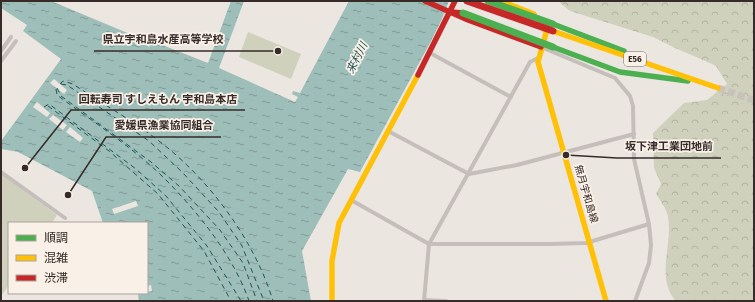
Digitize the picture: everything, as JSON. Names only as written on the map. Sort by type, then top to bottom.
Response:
[{"type":"main road","points":[[425,1],[541,47]]},
{"type":"main road","points":[[332,301],[335,234],[351,200],[430,53],[448,10],[455,1]]},
{"type":"main road","points":[[467,1],[553,28]]},
{"type":"main road","points":[[488,1],[553,28]]},
{"type":"main road","name":"無月宇和島線","points":[[500,1],[536,15],[545,24],[546,33],[538,62],[606,301]]},
{"type":"main road","points":[[448,10],[463,14],[620,72],[708,84]]},
{"type":"main road","name":"E56","points":[[553,28],[616,47],[655,66],[718,88]]},
{"type":"street","points":[[1,51],[11,37]]},
{"type":"street","points":[[1,61],[16,41]]},
{"type":"street","points":[[541,47],[615,78],[630,96],[633,106],[634,159],[649,224],[651,245],[649,263],[635,301]]},
{"type":"street","points":[[430,53],[511,96]]},
{"type":"street","points":[[446,301],[424,300],[429,244],[530,62],[538,58]]},
{"type":"street","points":[[388,131],[469,174],[517,165],[634,134]]},
{"type":"street","points":[[1,172],[65,218]]},
{"type":"street","points":[[351,200],[429,244],[550,244],[589,242],[649,224]]},
{"type":"green space","points":[[558,1],[754,1],[754,301],[676,301],[670,292],[666,281],[669,224],[667,213],[656,194],[661,184],[654,168],[653,133],[684,103],[707,100],[727,84],[716,66],[653,37],[570,11]]},
{"type":"green space","points":[[248,32],[301,54],[291,79],[239,57]]},
{"type":"green space","points":[[1,174],[57,215],[53,222],[8,222],[8,286],[1,296]]},
{"type":"water","name":"来村川","points":[[1,1],[51,1],[149,42],[149,47],[152,41],[208,63],[231,1],[244,1],[219,68],[295,102],[298,97],[292,94],[293,91],[300,93],[349,1],[449,1],[430,43],[360,172],[348,169],[302,251],[311,301],[139,301],[138,294],[148,294],[148,292],[152,291],[151,285],[148,286],[148,222],[103,222],[92,191],[18,152],[1,149],[1,141],[61,59],[23,31],[27,25],[1,8]]},
{"type":"pier","points":[[54,79],[67,90],[64,94],[50,83]]},
{"type":"pier","points":[[37,102],[50,113],[47,117],[33,107]]},
{"type":"pier","points":[[53,115],[67,125],[63,130],[49,119]]},
{"type":"pier","points":[[70,127],[83,138],[80,142],[66,132]]},
{"type":"pier","points":[[136,201],[138,206],[114,214],[112,209]]},
{"type":"ferry route","points":[[60,84],[63,81],[73,84],[149,133],[178,156],[212,193],[242,234],[255,256],[273,301]]},
{"type":"ferry route","points":[[61,84],[67,85],[149,141],[182,172],[219,212],[242,246],[264,301]]},
{"type":"ferry route","points":[[57,88],[61,96],[151,162],[179,186],[220,230],[243,263],[257,301]]},
{"type":"ferry route","points":[[56,89],[57,95],[113,136],[153,168],[190,206],[225,252],[249,301]]},
{"type":"ferry route","points":[[44,107],[49,104],[136,169],[166,196],[207,246],[241,301]]},
{"type":"ferry route","points":[[48,106],[109,151],[158,194],[204,251],[231,301]]},
{"type":"tunnel","points":[[718,88],[754,100]]},
{"type":"traffic: fast","points":[[488,1],[553,24]]},
{"type":"traffic: fast","points":[[463,13],[553,47]]},
{"type":"traffic: fast","points":[[553,24],[624,51]]},
{"type":"traffic: fast","points":[[553,47],[620,72],[688,81]]},
{"type":"traffic: slow","points":[[500,1],[534,14]]},
{"type":"traffic: slow","points":[[545,26],[546,33],[538,62],[606,301]]},
{"type":"traffic: slow","points":[[553,31],[718,88]]},
{"type":"traffic: slow","points":[[332,301],[332,261],[339,223],[418,75]]},
{"type":"traffic: jam","points":[[425,1],[468,20],[541,47]]},
{"type":"traffic: jam","points":[[418,75],[455,1]]},
{"type":"traffic: jam","points":[[467,1],[553,31]]},
{"type":"traffic: jam","points":[[451,12],[463,13]]},
{"type":"place","name":"県立宇和島水産高等学校","points":[[278,51]]},
{"type":"place","name":"坂下津工業団地前","points":[[566,155]]},
{"type":"place","name":"回転寿司 すしえもん 宇和島本店","points":[[25,168]]},
{"type":"place","name":"愛媛県漁業協同組合","points":[[68,195]]}]
